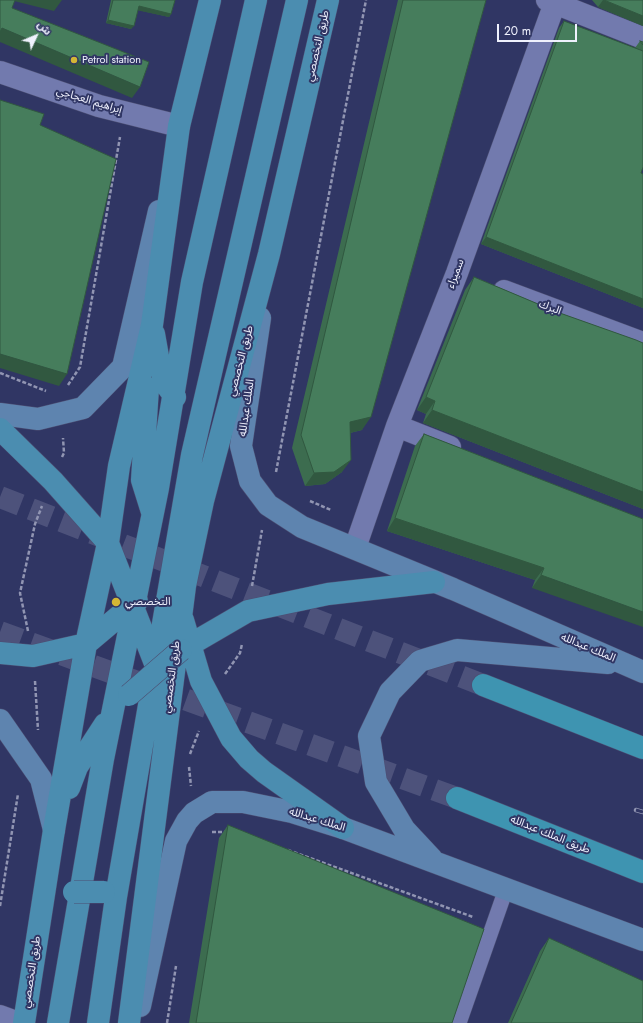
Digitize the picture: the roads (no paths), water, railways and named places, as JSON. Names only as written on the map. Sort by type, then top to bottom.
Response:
[{"type":"highway","points":[[483,685],[643,748]]},
{"type":"highway","name":"طريق الملك عبدالله","points":[[457,798],[643,872]]},
{"type":"main road","name":"طريق التخصصي","points":[[24,1023],[54,830],[86,644],[108,543],[119,466],[152,325],[179,126],[210,0]]},
{"type":"main road","points":[[58,1023],[112,715],[153,515],[192,282],[256,0]]},
{"type":"main road","points":[[98,1023],[110,894],[156,668],[170,564],[192,455],[296,0]]},
{"type":"main road","name":"طريق التخصصي","points":[[129,1023],[166,724],[185,586],[203,502],[269,254],[328,0]]},
{"type":"main road","points":[[0,414],[38,419],[83,408],[123,366],[179,126]]},
{"type":"main road","name":"الملك عبدالله","points":[[269,254],[241,446],[250,481],[268,505],[302,527],[355,548],[636,668]]},
{"type":"main road","points":[[152,325],[160,368],[167,386],[179,402],[190,410],[208,412],[225,403],[241,361]]},
{"type":"main road","points":[[152,325],[142,480],[170,564],[181,613],[186,647],[201,681],[231,738],[248,758],[264,772],[342,828]]},
{"type":"main road","name":"طريق التخصصي","points":[[0,429],[52,481],[108,543],[134,605],[156,668],[166,724]]},
{"type":"main road","points":[[0,652],[33,656],[86,644],[134,605],[170,564],[203,502]]},
{"type":"main road","points":[[54,830],[77,766],[112,715],[129,696],[186,647],[248,611],[328,594],[434,582]]},
{"type":"main road","points":[[438,864],[404,830],[376,782],[369,736],[390,692],[420,662],[457,650],[636,668]]},
{"type":"main road","points":[[0,720],[41,780],[54,830]]},
{"type":"main road","name":"الملك عبدالله","points":[[136,1023],[176,841],[187,821],[194,813],[212,802],[243,802],[292,812],[342,828],[643,940]]},
{"type":"main road","points":[[41,910],[74,892],[110,894],[142,914]]},
{"type":"street","points":[[553,1],[643,38]]},
{"type":"street","name":"سميراء","points":[[355,548],[362,523],[397,426],[457,273],[553,1]]},
{"type":"street","name":"إبراهيم العجاجي","points":[[0,72],[99,106],[179,126]]},
{"type":"street","name":"البرك","points":[[457,273],[643,343]]},
{"type":"street","points":[[397,426],[472,455]]},
{"type":"street","points":[[0,1016],[19,1023]]},
{"type":"lane","points":[[459,1023],[506,889]]},
{"type":"tunnel","points":[[0,497],[483,685]]},
{"type":"tunnel","points":[[0,632],[457,798]]},
{"type":"railway","points":[[636,810],[643,812]]},
{"type":"place","name":"Petrol station","points":[[74,60]]},
{"type":"place","name":"التخصصي","points":[[116,602]]}]
